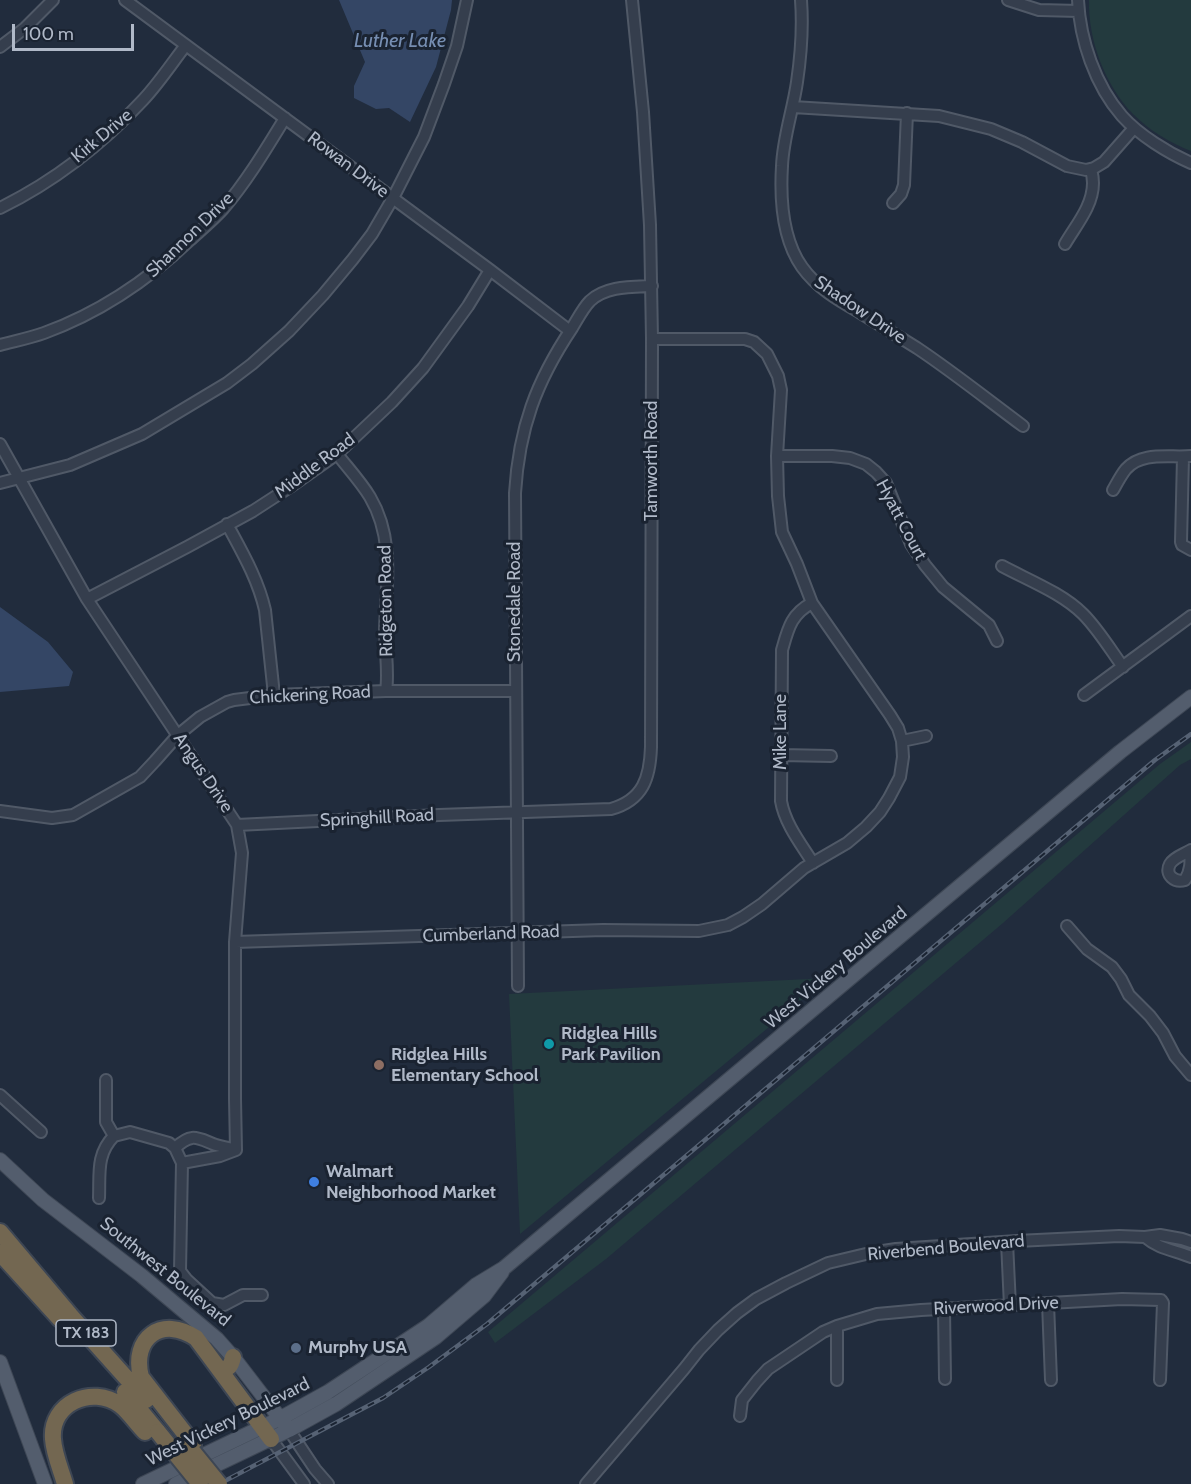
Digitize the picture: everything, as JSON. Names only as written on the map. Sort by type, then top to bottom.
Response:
[{"type":"highway","name":"TX 183","points":[[0,1232],[165,1432]]},
{"type":"highway","name":"TX 183","points":[[0,1253],[120,1387],[165,1432]]},
{"type":"highway","points":[[198,1484],[191,1482],[165,1432],[141,1377],[139,1356],[144,1342],[151,1335],[161,1330],[180,1329],[196,1338],[267,1433]]},
{"type":"highway","points":[[220,1370],[231,1366],[233,1357]]},
{"type":"highway","points":[[64,1483],[53,1437],[58,1415],[78,1398],[100,1396],[165,1432],[193,1444],[193,1452],[219,1484]]},
{"type":"main road","name":"West Vickery Boulevard","points":[[176,1484],[285,1424],[328,1392],[428,1326],[476,1285],[504,1268],[717,1092],[1120,752],[1191,697]]},
{"type":"main road","name":"Southwest Boulevard","points":[[0,1160],[43,1200],[142,1276],[217,1339],[285,1424]]},
{"type":"main road","points":[[0,1362],[45,1484]]},
{"type":"main road","name":"West Vickery Boulevard","points":[[143,1484],[267,1433]]},
{"type":"street","points":[[0,47],[25,28],[53,0]]},
{"type":"street","name":"Rowan Drive","points":[[125,0],[490,270],[570,332]]},
{"type":"street","points":[[0,483],[70,465],[142,434],[227,383],[289,331],[323,295],[372,234],[393,198],[424,137],[444,84],[457,46],[467,0]]},
{"type":"street","name":"Tamworth Road","points":[[517,812],[611,809],[621,806],[635,796],[643,786],[650,763],[652,286],[650,198],[632,0]]},
{"type":"street","name":"Shadow Drive","points":[[801,0],[801,48],[782,164],[785,220],[793,250],[801,265],[818,285],[917,349],[1023,426]]},
{"type":"street","points":[[1008,0],[1039,10],[1079,5],[1080,23],[1086,49],[1110,100],[1134,128],[1168,151],[1191,163]]},
{"type":"street","name":"Kirk Drive","points":[[0,208],[53,176],[102,140],[145,99],[186,45]]},
{"type":"street","points":[[793,107],[939,116],[991,129],[1022,142],[1067,166],[1086,170],[1104,162],[1134,128]]},
{"type":"street","points":[[893,203],[901,194],[904,185],[907,113]]},
{"type":"street","name":"Shannon Drive","points":[[0,345],[42,333],[80,318],[109,302],[167,262],[222,210],[266,149],[285,118]]},
{"type":"street","points":[[1065,244],[1091,198],[1093,184],[1091,169]]},
{"type":"street","name":"Middle Road","points":[[87,599],[253,511],[337,453],[392,402],[423,368],[468,306],[490,270]]},
{"type":"street","name":"Stonedale Road","points":[[518,986],[515,493],[520,450],[530,409],[541,381],[590,301],[606,291],[652,286]]},
{"type":"street","points":[[652,339],[745,339],[754,342],[772,362],[781,390],[777,456],[782,532],[812,603],[890,715],[898,728],[902,741],[926,736]]},
{"type":"street","name":"Angus Drive","points":[[0,444],[87,599],[237,825],[242,853],[235,942],[236,1150]]},
{"type":"street","name":"Ridgeton Road","points":[[337,453],[369,496],[381,520],[387,544],[386,691]]},
{"type":"street","name":"Hyatt Court","points":[[777,456],[850,458],[866,464],[876,472],[885,483],[911,544],[925,565],[943,587],[989,625],[997,641]]},
{"type":"street","points":[[1113,490],[1126,469],[1136,461],[1156,456],[1187,456],[1181,542],[1191,550]]},
{"type":"street","points":[[227,525],[251,569],[266,610],[274,695]]},
{"type":"street","points":[[1002,566],[1067,601],[1083,614],[1123,667]]},
{"type":"street","name":"Mike Lane","points":[[812,603],[801,609],[793,620],[782,650],[780,801],[788,824],[813,863]]},
{"type":"street","points":[[1084,695],[1191,616]]},
{"type":"street","name":"Chickering Road","points":[[0,811],[52,818],[73,815],[140,777],[178,735],[200,717],[227,702],[274,695],[386,691],[516,691]]},
{"type":"street","name":"Cumberland Road","points":[[235,942],[603,930],[699,931],[728,925],[762,904],[804,868],[847,843],[866,827],[880,812],[900,777],[903,757],[902,741]]},
{"type":"street","points":[[781,755],[831,756]]},
{"type":"street","name":"Springhill Road","points":[[237,825],[517,812]]},
{"type":"street","points":[[1066,926],[1087,949],[1112,967],[1129,996],[1150,1016],[1163,1033],[1175,1056],[1191,1075]]},
{"type":"street","points":[[106,1080],[106,1122],[114,1136]]},
{"type":"street","points":[[1,1098],[41,1132]]},
{"type":"street","points":[[99,1198],[100,1158],[106,1144],[114,1136],[130,1132],[169,1143],[182,1162],[180,1271],[212,1303],[224,1305],[243,1295],[262,1295]]},
{"type":"street","points":[[175,1149],[183,1140],[194,1137],[236,1150]]},
{"type":"street","points":[[182,1162],[220,1156],[236,1150]]},
{"type":"street","name":"Riverbend Boulevard","points":[[586,1484],[718,1330],[756,1299],[828,1263],[896,1249],[1007,1242],[1160,1235],[1191,1242]]},
{"type":"street","name":"Riverbend Boulevard","points":[[1145,1237],[1155,1245],[1191,1257]]},
{"type":"street","points":[[1007,1242],[1010,1306]]},
{"type":"street","name":"Riverwood Drive","points":[[740,1416],[742,1400],[768,1369],[810,1340],[837,1326],[877,1314],[1122,1299],[1161,1300],[1163,1303],[1160,1380]]},
{"type":"street","points":[[1048,1303],[1051,1380]]},
{"type":"street","points":[[944,1309],[945,1378]]},
{"type":"street","points":[[837,1326],[837,1380]]},
{"type":"street","points":[[285,1424],[315,1469],[328,1484]]},
{"type":"street","points":[[267,1433],[304,1484]]},
{"type":"green space","points":[[1089,0],[1191,0],[1191,151],[1153,131],[1133,114],[1114,90],[1095,46],[1089,15]]},
{"type":"green space","points":[[1191,742],[1191,759],[1180,765],[1003,923],[606,1259],[495,1343],[488,1332],[1160,764]]},
{"type":"green space","points":[[828,978],[520,1234],[509,994]]},
{"type":"water","name":"Luther Lake","points":[[339,0],[452,0],[436,67],[410,122],[389,108],[376,109],[354,98],[354,86],[365,62]]},
{"type":"water","points":[[0,607],[48,642],[73,672],[69,686],[0,692]]},
{"type":"railway","points":[[219,1484],[383,1398],[487,1324],[1155,760],[1191,734]]},
{"type":"place","name":"Ridglea Hills Park Pavilion","points":[[549,1044]]},
{"type":"place","name":"Ridglea Hills Elementary School","points":[[379,1065]]},
{"type":"place","name":"Walmart Neighborhood Market","points":[[314,1182]]},
{"type":"place","name":"Murphy USA","points":[[296,1348]]}]
